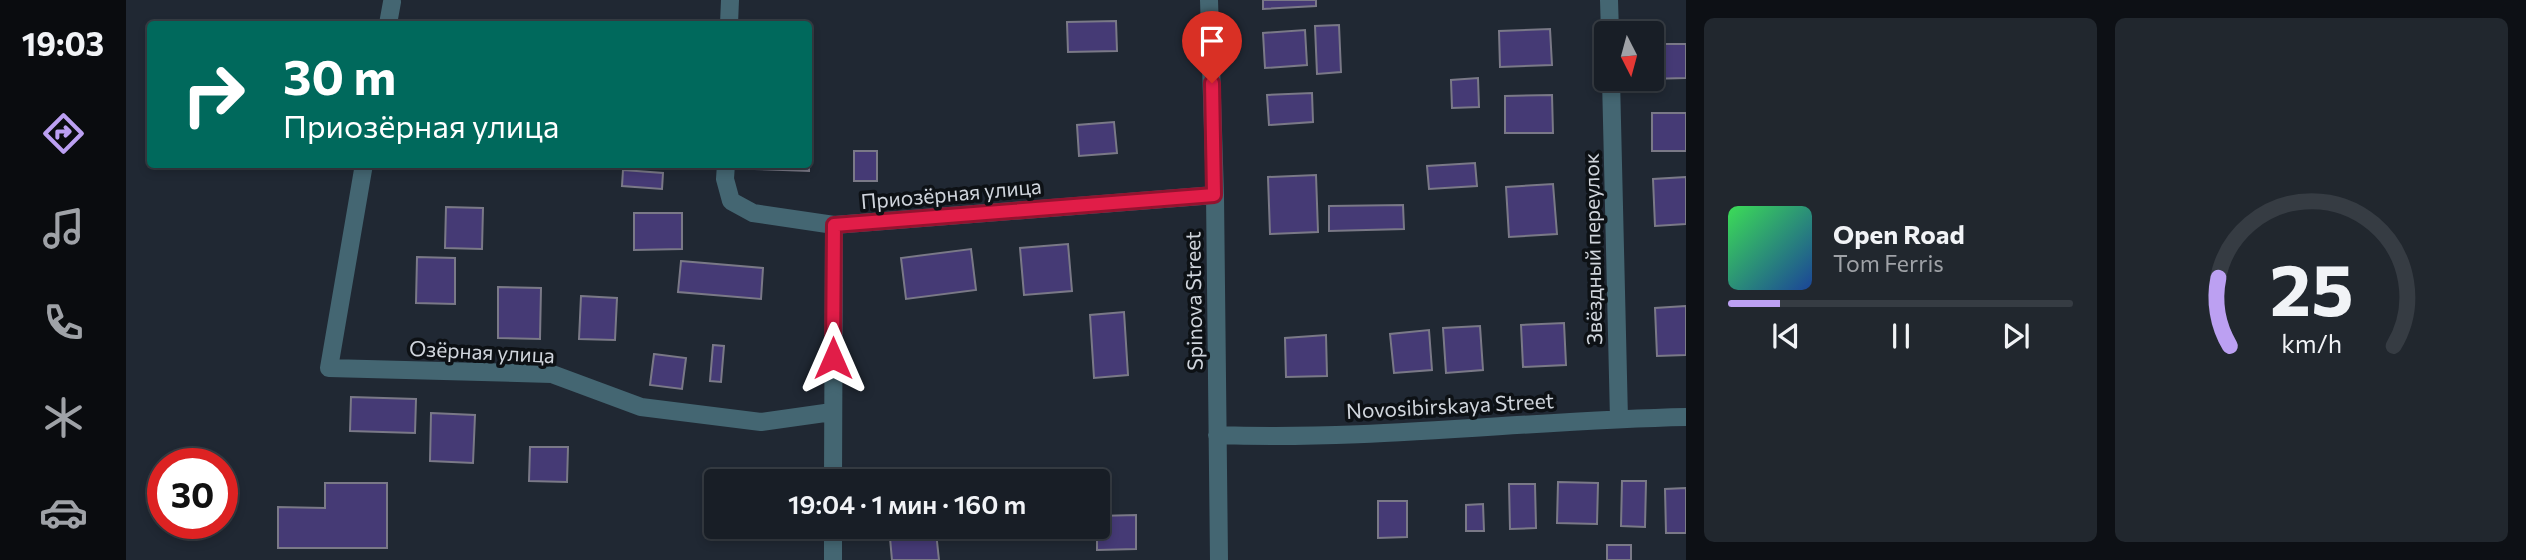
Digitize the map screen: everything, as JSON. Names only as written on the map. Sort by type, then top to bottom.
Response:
[{"type":"street","points":[[729,21],[730,0]]},
{"type":"street","name":"Spinova Street","points":[[1209,0],[1219,560]]},
{"type":"street","points":[[1609,0],[1610,21]]},
{"type":"street","points":[[389,21],[392,2]]},
{"type":"street","name":"Звёздный переулок","points":[[1611,91],[1619,419]]},
{"type":"street","name":"Озёрная улица","points":[[363,168],[329,368],[552,374],[641,407],[761,422],[832,412]]},
{"type":"street","name":"Приозёрная улица","points":[[726,168],[725,179],[731,201],[753,213],[834,225],[1214,195]]},
{"type":"street","points":[[833,469],[834,225]]},
{"type":"street","name":"Novosibirskaya Street","points":[[1217,435],[1283,438],[1686,417]]},
{"type":"street","points":[[833,539],[833,560]]},
{"type":"building","points":[[1263,0],[1316,0],[1316,6],[1263,9]]},
{"type":"building","points":[[1116,21],[1117,51],[1068,52],[1067,22]]},
{"type":"building","points":[[1339,25],[1341,72],[1317,74],[1315,26]]},
{"type":"building","points":[[1550,29],[1552,65],[1500,67],[1499,31]]},
{"type":"building","points":[[1305,30],[1307,65],[1265,68],[1263,33]]},
{"type":"building","points":[[1664,44],[1686,44],[1686,78],[1664,79]]},
{"type":"building","points":[[1478,78],[1479,107],[1452,108],[1451,80]]},
{"type":"building","points":[[1312,93],[1313,122],[1269,125],[1267,95]]},
{"type":"building","points":[[1552,95],[1553,133],[1505,133],[1505,96]]},
{"type":"building","points":[[1652,113],[1686,113],[1686,151],[1652,151]]},
{"type":"building","points":[[1114,122],[1117,153],[1079,156],[1077,125]]},
{"type":"building","points":[[854,151],[877,151],[877,181],[854,181]]},
{"type":"building","points":[[1475,163],[1477,186],[1429,189],[1427,166]]},
{"type":"building","points":[[809,168],[809,171],[755,169]]},
{"type":"building","points":[[623,170],[663,173],[662,189],[622,186]]},
{"type":"building","points":[[1316,175],[1318,232],[1270,234],[1268,177]]},
{"type":"building","points":[[1686,177],[1686,224],[1655,226],[1653,179]]},
{"type":"building","points":[[1553,184],[1557,234],[1509,237],[1506,187]]},
{"type":"building","points":[[1403,205],[1404,229],[1329,231],[1329,206]]},
{"type":"building","points":[[446,207],[483,208],[482,249],[445,248]]},
{"type":"building","points":[[634,213],[682,213],[682,249],[634,250]]},
{"type":"building","points":[[1068,244],[1072,291],[1024,295],[1020,248]]},
{"type":"building","points":[[971,249],[976,290],[906,299],[901,258]]},
{"type":"building","points":[[417,257],[455,258],[455,304],[416,303]]},
{"type":"building","points":[[681,261],[763,268],[761,299],[678,292]]},
{"type":"building","points":[[498,287],[541,288],[540,339],[498,338]]},
{"type":"building","points":[[581,296],[617,298],[615,340],[579,339]]},
{"type":"building","points":[[1686,306],[1686,355],[1657,356],[1655,308]]},
{"type":"building","points":[[1124,312],[1128,375],[1094,378],[1090,315]]},
{"type":"building","points":[[1564,323],[1566,365],[1523,367],[1521,325]]},
{"type":"building","points":[[1480,326],[1483,370],[1446,373],[1443,328]]},
{"type":"building","points":[[1429,330],[1432,370],[1394,373],[1390,334]]},
{"type":"building","points":[[1326,335],[1327,376],[1286,377],[1285,338]]},
{"type":"building","points":[[713,345],[724,346],[721,382],[710,381]]},
{"type":"building","points":[[654,354],[686,358],[682,389],[650,385]]},
{"type":"building","points":[[351,397],[416,399],[415,433],[350,431]]},
{"type":"building","points":[[431,413],[475,415],[473,463],[430,461]]},
{"type":"building","points":[[530,447],[568,447],[567,482],[529,481]]},
{"type":"building","points":[[1622,481],[1646,481],[1645,527],[1621,526]]},
{"type":"building","points":[[1558,482],[1598,483],[1597,524],[1557,523]]},
{"type":"building","points":[[325,483],[387,483],[387,548],[278,548],[278,507],[325,508]]},
{"type":"building","points":[[1509,484],[1535,484],[1536,528],[1510,529]]},
{"type":"building","points":[[1686,488],[1686,533],[1666,533],[1665,489]]},
{"type":"building","points":[[1378,501],[1407,501],[1407,537],[1378,538]]},
{"type":"building","points":[[1483,504],[1484,531],[1466,531],[1466,505]]},
{"type":"building","points":[[1136,515],[1136,549],[1097,550],[1097,539],[1110,539],[1110,516]]},
{"type":"building","points":[[890,539],[937,539],[939,560],[892,560]]},
{"type":"building","points":[[1607,545],[1631,545],[1631,560],[1607,560]]},
{"type":"route","points":[[833,358],[834,225],[1214,195],[1212,83]]}]
